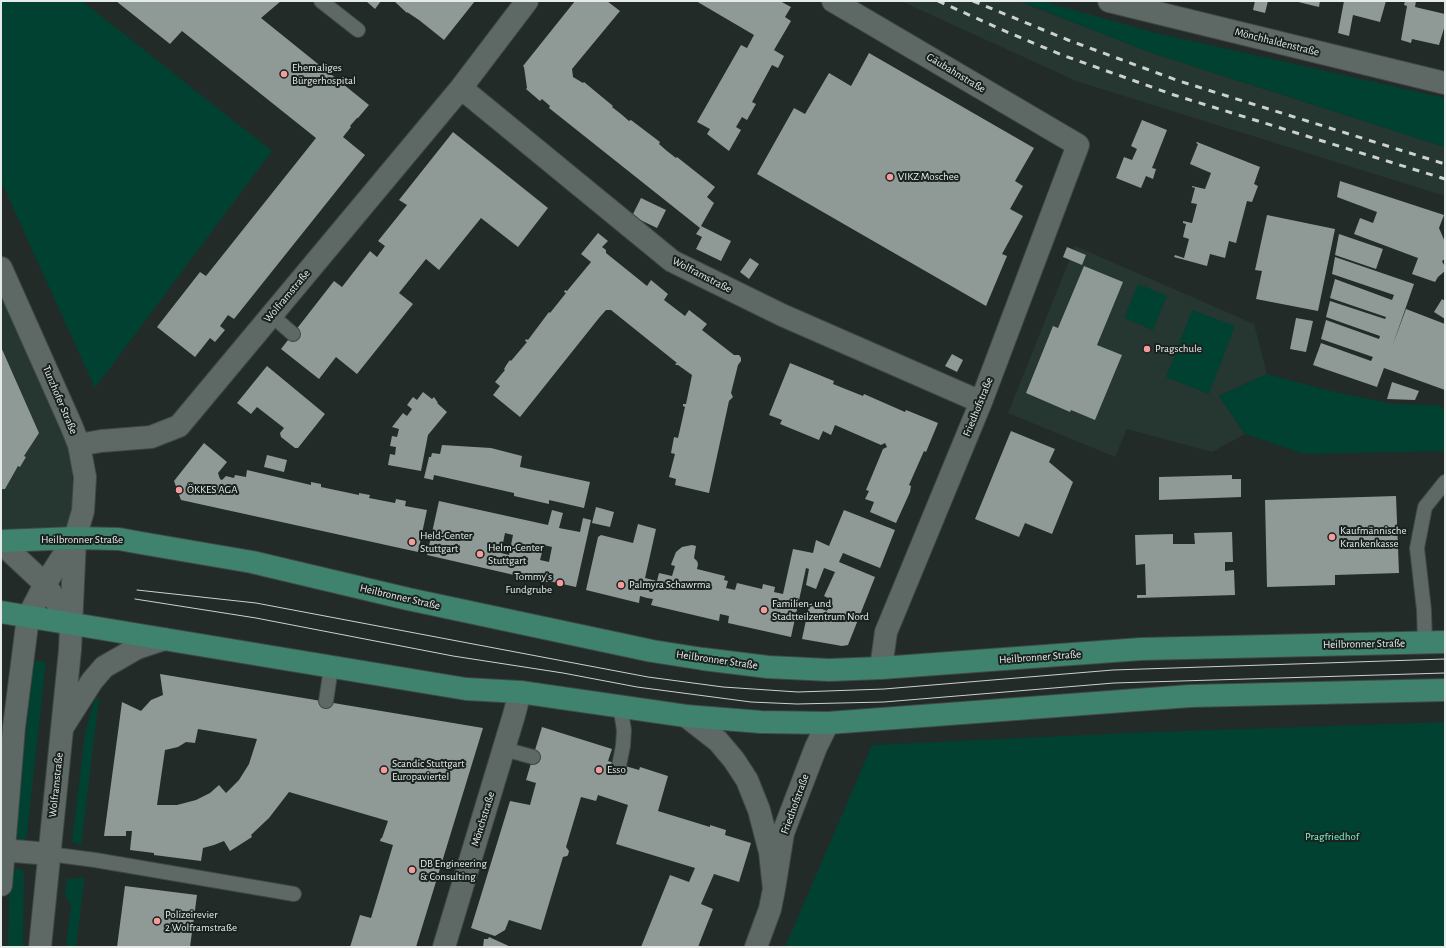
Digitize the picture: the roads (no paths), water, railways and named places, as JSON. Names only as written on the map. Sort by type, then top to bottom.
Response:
[{"type":"main road","name":"Heilbronner Straße","points":[[1,542],[75,538],[119,539],[252,562],[486,616],[652,651],[761,666],[822,669],[881,668],[1141,650],[1435,642]]},
{"type":"main road","points":[[1,612],[331,668],[466,689],[520,692],[686,716],[760,722],[828,723],[1190,696],[1445,690]]},
{"type":"street","name":"Wolframstraße","points":[[79,445],[101,441],[151,438],[179,426],[461,88],[527,1]]},
{"type":"street","name":"Gäubahnstraße","points":[[834,1],[1078,145]]},
{"type":"street","name":"Mönchhaldenstraße","points":[[1109,1],[1445,83]]},
{"type":"street","name":"Wolframstraße","points":[[461,88],[672,262],[782,314],[981,402]]},
{"type":"street","name":"Friedhofstraße","points":[[881,668],[886,632],[981,402],[1078,145]]},
{"type":"street","name":"Tunzhofer Straße","points":[[1,268],[79,445],[85,477],[83,511],[75,538]]},
{"type":"street","name":"Wolframstraße","points":[[40,947],[70,650],[70,623],[75,538]]},
{"type":"street","points":[[1,885],[14,728],[28,617],[45,584],[75,538]]},
{"type":"street","points":[[1,542],[45,584],[70,623]]},
{"type":"street","points":[[62,728],[92,681],[104,667],[137,648],[164,639]]},
{"type":"street","name":"Mönchstraße","points":[[444,947],[520,692]]},
{"type":"street","points":[[1,701],[14,728]]},
{"type":"street","name":"Friedhofstraße","points":[[686,716],[718,741],[734,760],[747,780],[760,810],[770,852],[774,888]]},
{"type":"street","name":"Friedhofstraße","points":[[756,947],[770,909],[783,833],[816,747],[828,723]]},
{"type":"street","points":[[3,850],[49,854]]},
{"type":"lane","points":[[321,1],[358,30]]},
{"type":"lane","points":[[271,315],[293,334]]},
{"type":"lane","points":[[1435,642],[1424,610],[1417,548],[1425,507],[1445,482]]},
{"type":"lane","points":[[326,701],[331,668]]},
{"type":"lane","points":[[619,766],[623,746],[624,730],[620,706]]},
{"type":"lane","points":[[504,749],[533,758]]},
{"type":"lane","points":[[49,854],[95,860],[294,894]]},
{"type":"tram line","points":[[137,590],[256,603],[648,677],[723,687],[798,692],[884,689],[1113,670],[1445,659]]},
{"type":"tram line","points":[[135,599],[256,618],[453,656],[563,673],[637,687],[751,702],[797,704],[884,702],[1114,683],[1445,673]]},
{"type":"railway","points":[[938,1],[1062,55],[1174,95],[1445,179]]},
{"type":"railway","points":[[973,1],[1068,40],[1179,81],[1445,164]]},
{"type":"place","name":"Ehemaliges Bürgerhospital","points":[[284,74]]},
{"type":"place","name":"VIKZ Moschee","points":[[890,177]]},
{"type":"place","name":"Pragschule","points":[[1147,349]]},
{"type":"place","name":"ÖKKES AGA","points":[[179,490]]},
{"type":"place","name":"Kaufmännische Krankenkasse","points":[[1332,537]]},
{"type":"place","name":"Held-Center Stuttgart","points":[[412,542]]},
{"type":"place","name":"Helm-Center Stuttgart","points":[[480,554]]},
{"type":"place","name":"Tommy's Fundgrube","points":[[560,583]]},
{"type":"place","name":"Palmyra Schawrma","points":[[621,585]]},
{"type":"place","name":"Familien- und Stadtteilzentrum Nord","points":[[764,610]]},
{"type":"place","name":"Scandic Stuttgart Europaviertel","points":[[384,770]]},
{"type":"place","name":"Esso","points":[[599,770]]},
{"type":"place","name":"DB Engineering & Consulting","points":[[412,870]]},
{"type":"place","name":"Polizeirevier 2 Wolframstraße","points":[[157,921]]},
{"type":"park label","name":"Pragfriedhof","points":[[1332,837]]}]
